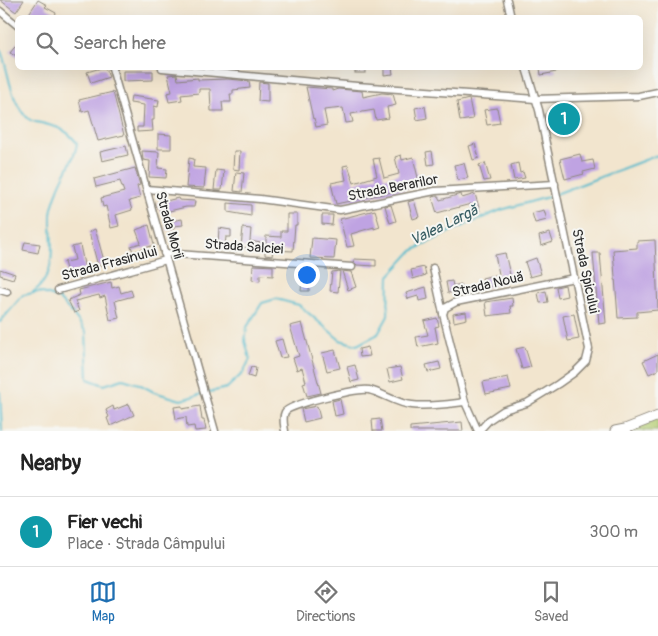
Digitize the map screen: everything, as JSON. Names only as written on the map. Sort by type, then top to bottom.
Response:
[{"type":"main road","points":[[615,431],[658,416]]},
{"type":"street","points":[[506,0],[511,15]]},
{"type":"street","points":[[0,11],[15,24]]},
{"type":"street","name":"Strada Morii","points":[[113,70],[215,431]]},
{"type":"street","points":[[184,70],[357,86],[535,99],[639,96],[658,92]]},
{"type":"street","points":[[527,70],[539,110],[555,187]]},
{"type":"street","name":"Strada Berarilor","points":[[146,189],[260,199],[340,210],[435,191],[555,187]]},
{"type":"street","name":"Strada Spicului","points":[[479,431],[489,420],[504,410],[526,402],[558,384],[575,372],[586,361],[589,349],[555,187]]},
{"type":"street","name":"Strada Salciei","points":[[164,253],[352,267]]},
{"type":"street","name":"Strada Frasinului","points":[[58,290],[166,260]]},
{"type":"street","points":[[433,268],[443,314]]},
{"type":"street","name":"Strada Nouă","points":[[479,431],[465,402],[443,314],[445,308],[456,302],[574,278]]},
{"type":"street","points":[[285,431],[283,419],[284,413],[287,410],[353,391],[368,390],[409,405],[420,406],[465,402]]},
{"type":"green space","points":[[658,411],[658,431],[621,431]]},
{"type":"building","points":[[0,0],[24,0],[16,12]]},
{"type":"building","points":[[38,0],[47,5],[45,7],[56,13],[55,15],[28,15]]},
{"type":"building","points":[[15,46],[15,55],[10,52]]},
{"type":"building","points":[[106,70],[109,77],[91,83],[87,72]]},
{"type":"building","points":[[355,70],[365,70],[365,73],[355,73]]},
{"type":"building","points":[[384,70],[392,70],[393,74],[384,75]]},
{"type":"building","points":[[540,70],[556,70],[556,72],[541,75]]},
{"type":"building","points":[[123,71],[153,71],[153,80],[123,81]]},
{"type":"building","points":[[177,74],[178,80],[198,78],[198,80],[228,79],[249,81],[250,88],[233,90],[233,94],[230,94],[231,102],[222,102],[223,111],[211,111],[210,89],[199,89],[199,93],[181,95],[182,100],[169,102],[167,93],[172,92],[168,75]]},
{"type":"building","points":[[259,82],[268,83],[268,102],[258,101]]},
{"type":"building","points":[[306,87],[332,89],[332,91],[338,89],[362,91],[363,97],[382,93],[393,94],[396,105],[387,107],[389,118],[376,120],[374,110],[351,114],[353,122],[346,123],[343,108],[324,110],[327,125],[316,127]]},
{"type":"building","points":[[113,92],[124,135],[98,141],[89,110],[82,112],[79,100]]},
{"type":"building","points":[[131,96],[159,100],[158,107],[154,106],[153,131],[137,132],[137,127],[143,127],[144,105],[130,103]]},
{"type":"building","points":[[469,99],[473,119],[460,121],[457,102]]},
{"type":"building","points":[[425,106],[427,118],[417,120],[415,108]]},
{"type":"building","points":[[568,106],[572,129],[560,132],[556,108]]},
{"type":"building","points":[[497,108],[500,123],[487,125],[484,110]]},
{"type":"building","points":[[158,134],[171,135],[171,149],[158,149]]},
{"type":"building","points":[[475,144],[479,158],[473,160],[469,146]]},
{"type":"building","points":[[126,146],[128,155],[102,161],[100,152]]},
{"type":"building","points":[[142,151],[159,152],[158,168],[167,169],[166,178],[149,177],[150,161],[143,160]]},
{"type":"building","points":[[234,151],[240,151],[239,170],[233,169]]},
{"type":"building","points":[[432,151],[434,164],[428,165],[426,152]]},
{"type":"building","points":[[580,154],[582,162],[593,160],[595,169],[565,179],[560,159]]},
{"type":"building","points":[[401,155],[402,160],[413,157],[420,186],[336,204],[331,183],[346,180],[343,166],[348,165],[354,183],[377,176],[373,159],[379,158],[384,178],[399,174],[395,157]]},
{"type":"building","points":[[189,158],[194,159],[193,167],[206,168],[204,188],[186,187]]},
{"type":"building","points":[[464,163],[468,178],[458,180],[454,165]]},
{"type":"building","points":[[485,163],[490,180],[484,181],[479,165]]},
{"type":"building","points":[[518,163],[520,173],[523,172],[525,178],[514,180],[511,165]]},
{"type":"building","points":[[135,168],[140,185],[137,186],[140,198],[129,201],[132,210],[116,215],[119,226],[111,228],[106,206],[103,207],[101,198],[124,192],[120,181],[96,187],[94,179]]},
{"type":"building","points":[[216,170],[224,171],[222,190],[214,190]]},
{"type":"building","points":[[236,172],[244,173],[242,192],[234,191]]},
{"type":"building","points":[[461,194],[462,198],[475,194],[480,211],[474,213],[471,204],[437,213],[432,197],[438,196],[440,200]]},
{"type":"building","points":[[178,198],[179,200],[195,201],[194,207],[161,213],[158,203]]},
{"type":"building","points":[[414,200],[419,217],[413,219],[408,202]]},
{"type":"building","points":[[228,203],[251,205],[251,216],[228,212]]},
{"type":"building","points":[[391,205],[396,221],[390,223],[385,206]]},
{"type":"building","points":[[375,210],[380,227],[351,234],[354,246],[347,247],[340,219]]},
{"type":"building","points":[[544,210],[547,220],[535,223],[532,213]]},
{"type":"building","points":[[287,214],[297,214],[293,251],[273,250],[272,256],[265,255],[265,251],[241,247],[243,228],[251,229],[250,241],[266,244],[266,236],[281,237],[281,231],[287,231]]},
{"type":"building","points":[[322,215],[333,215],[332,225],[322,224]]},
{"type":"building","points":[[182,219],[183,225],[174,226],[174,229],[167,230],[166,222]]},
{"type":"building","points":[[149,225],[154,245],[133,252],[131,246],[141,243],[136,230]]},
{"type":"building","points":[[219,228],[231,230],[231,237],[226,237],[225,245],[218,244]]},
{"type":"building","points":[[95,229],[105,264],[98,266],[89,232]]},
{"type":"building","points":[[550,233],[553,242],[541,246],[539,236]]},
{"type":"building","points":[[312,238],[336,240],[334,259],[310,258]]},
{"type":"building","points":[[655,240],[658,310],[637,312],[637,317],[618,318],[613,250],[637,248],[637,241]]},
{"type":"building","points":[[25,242],[40,244],[38,253],[23,250]]},
{"type":"building","points":[[80,245],[85,269],[67,273],[64,262],[75,260],[72,247]]},
{"type":"building","points":[[505,253],[511,279],[495,282],[496,285],[484,288],[482,278],[499,274],[495,255]]},
{"type":"building","points":[[593,253],[600,253],[606,323],[599,324]]},
{"type":"building","points":[[536,258],[541,274],[530,277],[525,262]]},
{"type":"building","points":[[354,259],[376,260],[376,266],[357,265]]},
{"type":"building","points":[[253,265],[273,266],[273,276],[260,275],[260,281],[252,280]]},
{"type":"building","points":[[424,267],[426,275],[413,279],[411,270]]},
{"type":"building","points":[[0,269],[15,274],[13,279],[0,275]]},
{"type":"building","points":[[303,271],[310,272],[309,291],[301,291]]},
{"type":"building","points":[[340,271],[338,292],[330,291],[332,272]]},
{"type":"building","points":[[342,271],[351,272],[356,287],[348,290]]},
{"type":"building","points":[[452,281],[453,286],[461,284],[463,291],[448,293],[446,282]]},
{"type":"building","points":[[111,282],[112,288],[119,286],[121,293],[131,290],[133,296],[115,301],[119,318],[110,320],[105,296],[100,298],[99,295],[75,301],[79,311],[74,313],[68,300],[80,295],[79,290]]},
{"type":"building","points":[[565,285],[567,296],[558,298],[556,287]]},
{"type":"building","points":[[426,287],[428,299],[419,301],[418,296],[408,299],[406,293]]},
{"type":"building","points":[[546,291],[548,302],[540,303],[538,293]]},
{"type":"building","points":[[512,298],[513,306],[510,306],[511,313],[487,316],[485,302]]},
{"type":"building","points":[[466,312],[467,319],[454,322],[453,314]]},
{"type":"building","points":[[574,314],[579,339],[568,341],[563,316]]},
{"type":"building","points":[[437,318],[439,326],[435,327],[438,343],[418,347],[416,337],[428,335],[424,321]]},
{"type":"building","points":[[302,323],[321,393],[307,396],[303,383],[306,382],[302,368],[297,370],[293,358],[299,356],[290,326]]},
{"type":"building","points":[[282,339],[287,357],[280,358],[275,341]]},
{"type":"building","points":[[368,347],[370,356],[360,357],[359,349]]},
{"type":"building","points":[[525,347],[531,367],[522,369],[516,349]]},
{"type":"building","points":[[335,350],[340,368],[327,371],[322,353]]},
{"type":"building","points":[[658,354],[658,370],[649,374],[643,361]]},
{"type":"building","points":[[439,362],[441,369],[428,372],[426,365]]},
{"type":"building","points":[[355,365],[359,380],[351,382],[347,367]]},
{"type":"building","points":[[251,367],[256,368],[254,378],[248,376]]},
{"type":"building","points":[[400,367],[403,379],[390,382],[387,369]]},
{"type":"building","points":[[508,377],[511,389],[486,394],[483,382]]},
{"type":"building","points":[[340,399],[343,414],[335,416],[332,401]]},
{"type":"building","points":[[129,404],[134,415],[110,426],[106,410],[113,406],[114,410]]},
{"type":"building","points":[[182,406],[182,409],[200,406],[206,430],[195,431],[194,426],[187,427],[186,417],[176,419],[174,407]]},
{"type":"building","points":[[317,406],[320,418],[304,422],[301,409]]},
{"type":"building","points":[[380,419],[382,431],[373,431],[372,420]]},
{"type":"building","points":[[462,422],[463,431],[410,431],[410,427]]},
{"type":"waterway","points":[[0,49],[14,96],[23,113],[31,121],[61,129],[77,143],[74,155],[59,186],[52,209],[52,257],[50,267],[41,285],[32,293]]},
{"type":"waterway","name":"Valea Largă","points":[[206,393],[227,388],[243,373],[250,359],[245,341],[247,327],[262,303],[276,299],[299,305],[340,340],[357,345],[378,334],[388,316],[389,276],[412,251],[451,231],[501,210],[548,197],[658,155]]},
{"type":"waterway","name":"Valea Largă","points":[[0,322],[23,295],[39,292],[58,298],[86,332],[88,379],[104,385],[123,379],[139,384],[154,392],[181,400],[202,394]]},
{"type":"waterway","name":"Valea Largă","points":[[0,392],[2,431]]},
{"type":"place","name":"Fier vechi","points":[[564,119]]}]
